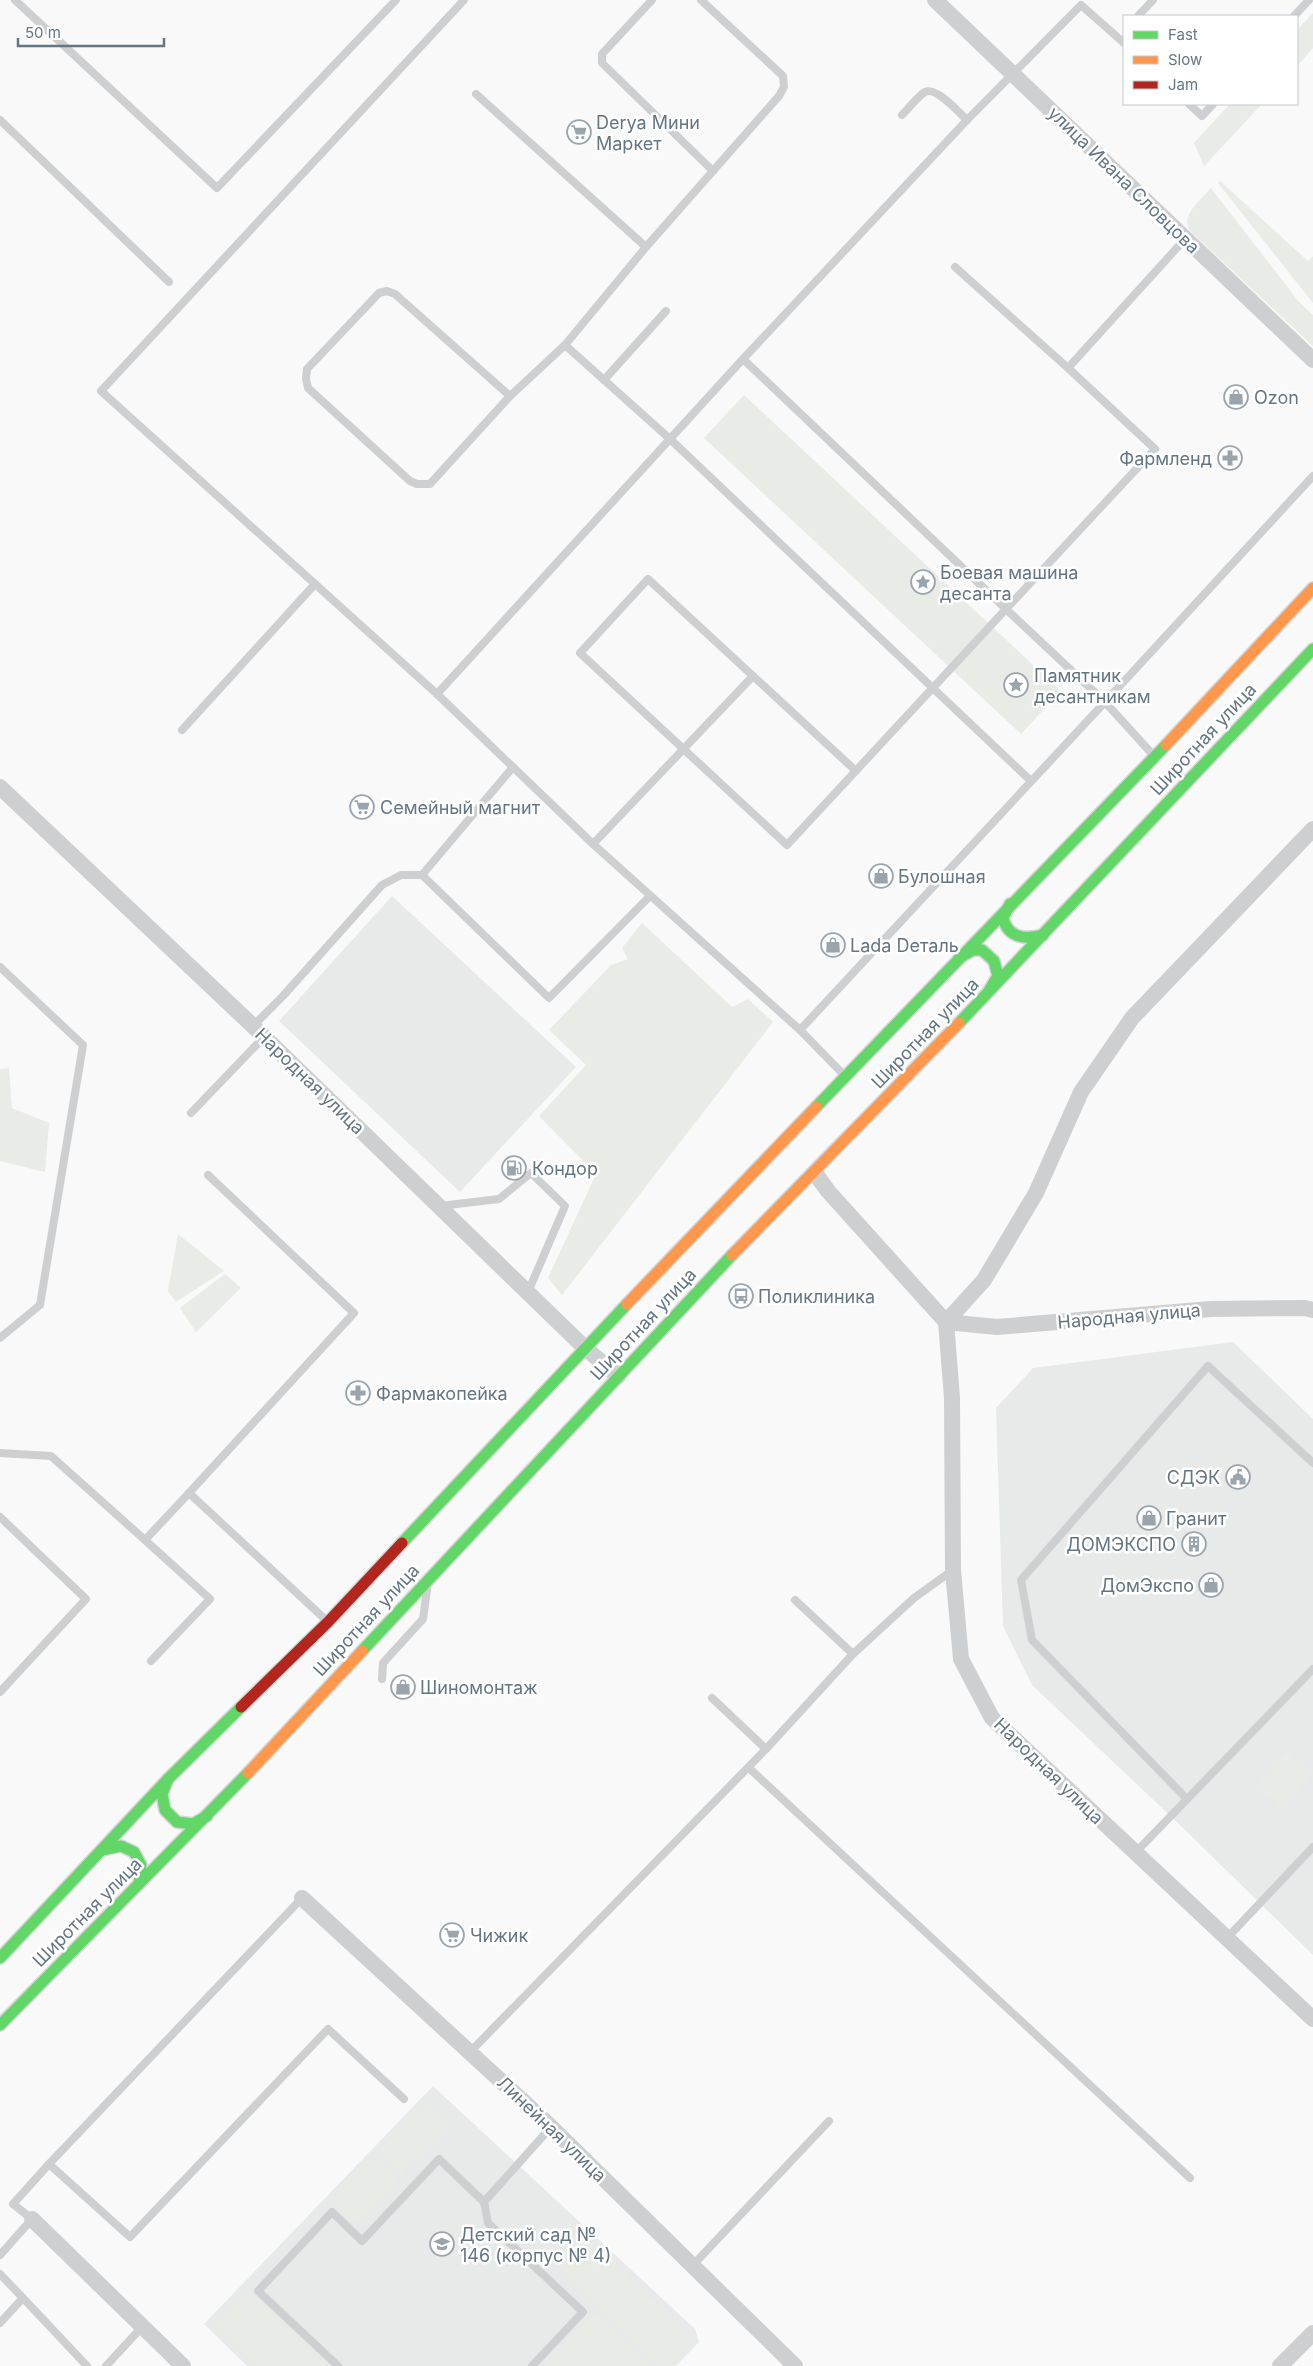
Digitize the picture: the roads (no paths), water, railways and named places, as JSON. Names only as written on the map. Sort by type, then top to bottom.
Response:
[{"type":"main road","name":"Широтная улица","points":[[1,1955],[168,1779],[328,1622],[585,1348],[847,1077],[1010,904],[1155,757],[1313,588]]},
{"type":"main road","name":"Широтная улица","points":[[0,2025],[208,1816],[728,1259],[815,1172],[1313,649]]},
{"type":"main road","points":[[1010,904],[1004,918],[1005,926],[1016,936],[1030,939],[1043,934]]},
{"type":"main road","points":[[958,959],[973,950],[982,950],[994,961],[998,976],[990,989]]},
{"type":"main road","points":[[168,1779],[162,1794],[165,1810],[177,1822],[193,1824],[208,1816]]},
{"type":"main road","points":[[102,1850],[115,1844],[129,1847],[139,1856],[143,1870],[139,1884]]},
{"type":"street","name":"улица Ивана Словцова","points":[[935,0],[1313,360]]},
{"type":"street","name":"Народная улица","points":[[0,787],[440,1206],[585,1348],[618,1376]]},
{"type":"street","points":[[815,1172],[828,1191],[946,1322],[984,1280],[1036,1194],[1081,1092],[1132,1018],[1313,828]]},
{"type":"street","name":"Народная улица","points":[[1313,1310],[1305,1308],[1211,1309],[998,1327],[946,1322],[952,1398],[953,1570],[961,1659],[992,1718],[1313,2019]]},
{"type":"street","name":"Линейная улица","points":[[302,1898],[471,2051],[795,2366]]},
{"type":"street","points":[[32,2219],[183,2366]]},
{"type":"street","points":[[1280,2366],[1313,2333]]},
{"type":"lane","points":[[15,0],[217,188],[396,0]]},
{"type":"lane","points":[[464,0],[101,391],[437,694],[593,844],[800,1030],[847,1077]]},
{"type":"lane","points":[[652,0],[602,54],[602,63],[713,171]]},
{"type":"lane","points":[[510,396],[395,294],[386,291],[379,292],[307,369],[306,379],[308,388],[410,481],[418,484],[430,484],[510,396],[565,345],[646,247],[779,96],[784,87],[783,76],[701,0]]},
{"type":"lane","points":[[1139,15],[1152,0]]},
{"type":"lane","points":[[1295,15],[1309,0]]},
{"type":"lane","points":[[437,694],[743,359],[1011,73],[1081,5],[1122,37]]},
{"type":"lane","points":[[902,115],[924,93],[930,90],[937,93],[967,120]]},
{"type":"lane","points":[[476,94],[646,247]]},
{"type":"lane","points":[[1190,105],[1202,116],[1212,105]]},
{"type":"lane","points":[[0,120],[168,282]]},
{"type":"lane","points":[[1068,368],[1185,239]]},
{"type":"lane","points":[[856,771],[648,580],[580,653],[787,845],[856,771],[932,687],[1155,449],[955,267]]},
{"type":"lane","points":[[604,380],[666,311]]},
{"type":"lane","points":[[565,345],[670,439],[1031,781]]},
{"type":"lane","points":[[743,359],[1105,702],[1155,757]]},
{"type":"lane","points":[[800,1030],[1313,476]]},
{"type":"lane","points":[[182,730],[315,584]]},
{"type":"lane","points":[[593,844],[753,676]]},
{"type":"lane","points":[[422,875],[512,767]]},
{"type":"lane","points":[[191,1112],[258,1032],[284,996],[382,885],[401,876],[422,875],[549,998],[650,896]]},
{"type":"lane","points":[[0,967],[83,1045],[40,1305],[0,1338]]},
{"type":"lane","points":[[440,1206],[499,1199],[531,1173],[565,1206],[528,1292]]},
{"type":"lane","points":[[145,1540],[354,1313],[208,1175]]},
{"type":"lane","points":[[1187,1799],[1032,1640],[1020,1580],[1208,1366],[1313,1463]]},
{"type":"lane","points":[[0,1453],[51,1456],[210,1600],[151,1661]]},
{"type":"lane","points":[[189,1493],[328,1622]]},
{"type":"lane","points":[[0,1518],[86,1599],[0,1692]]},
{"type":"lane","points":[[471,2051],[748,1768],[853,1654],[914,1598],[953,1570]]},
{"type":"lane","points":[[382,1679],[383,1663],[423,1619],[429,1578]]},
{"type":"lane","points":[[795,1600],[853,1654]]},
{"type":"lane","points":[[1135,1852],[1313,1669]]},
{"type":"lane","points":[[712,1698],[766,1749]]},
{"type":"lane","points":[[748,1768],[1190,2178]]},
{"type":"lane","points":[[1226,1938],[1313,1847]]},
{"type":"lane","points":[[0,2254],[32,2219],[14,2204],[49,2164],[302,1898]]},
{"type":"lane","points":[[49,2164],[130,2237],[328,2029],[404,2099]]},
{"type":"lane","points":[[693,2265],[829,2121]]},
{"type":"lane","points":[[484,2202],[551,2127]]},
{"type":"lane","points":[[338,2366],[258,2291],[332,2212],[362,2241],[439,2159],[484,2202],[488,2223],[583,2312],[532,2366]]},
{"type":"lane","points":[[0,2274],[87,2366]]},
{"type":"lane","points":[[0,2323],[23,2298]]},
{"type":"lane","points":[[106,2366],[142,2327]]},
{"type":"place","name":"Derya Мини Маркет","points":[[579,132]]},
{"type":"place","name":"Ozon","points":[[1236,397]]},
{"type":"place","name":"Фармленд","points":[[1230,458]]},
{"type":"place","name":"Боевая машина десанта","points":[[923,582]]},
{"type":"place","name":"Памятник десантникам","points":[[1016,685]]},
{"type":"place","name":"Семейный магнит","points":[[362,807]]},
{"type":"place","name":"Булошная","points":[[881,876]]},
{"type":"place","name":"Lada Dеталь","points":[[833,945]]},
{"type":"place","name":"Кондор","points":[[514,1168]]},
{"type":"place","name":"Поликлиника","points":[[741,1296]]},
{"type":"place","name":"Фармакопейка","points":[[358,1393]]},
{"type":"place","name":"СДЭК","points":[[1238,1477]]},
{"type":"place","name":"Гранит","points":[[1149,1518]]},
{"type":"place","name":"ДОМЭКСПО","points":[[1194,1544]]},
{"type":"place","name":"ДомЭкспо","points":[[1211,1585]]},
{"type":"place","name":"Шиномонтаж","points":[[403,1687]]},
{"type":"place","name":"Чижик","points":[[452,1935]]},
{"type":"place","name":"Детский сад № 146 (корпус № 4)","points":[[442,2244]]}]
